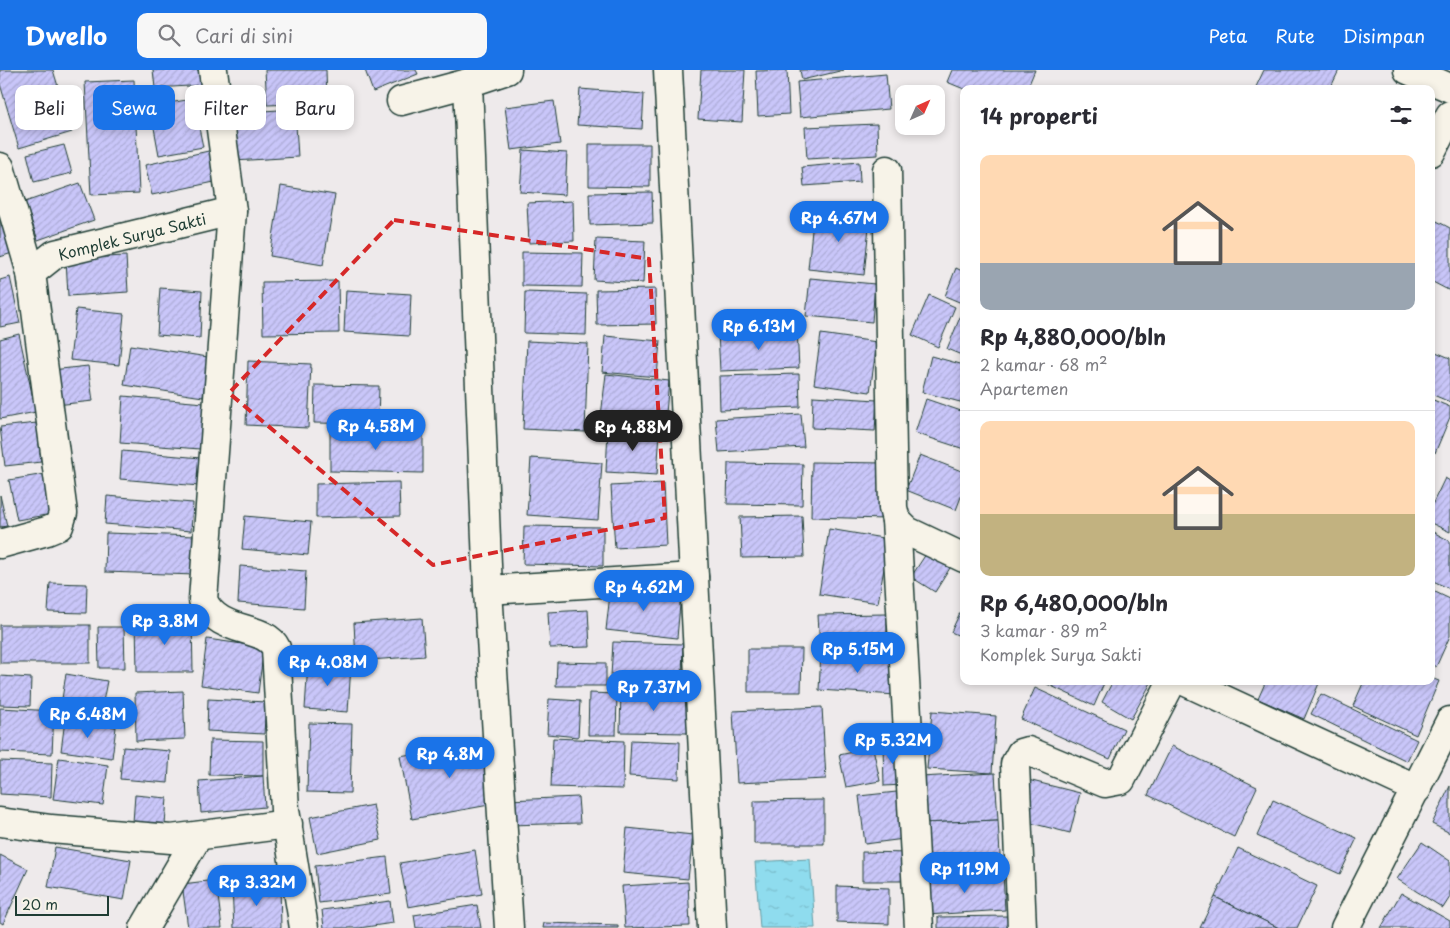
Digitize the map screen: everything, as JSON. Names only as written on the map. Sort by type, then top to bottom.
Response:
[{"type":"street","points":[[213,70],[232,211],[203,600],[207,611],[220,621],[267,638],[276,648],[288,824],[304,928]]},
{"type":"street","points":[[401,101],[468,83],[507,70]]},
{"type":"street","points":[[668,70],[712,928]]},
{"type":"street","points":[[1408,70],[1450,88]]},
{"type":"street","points":[[468,83],[488,590],[509,928]]},
{"type":"street","points":[[1435,144],[1450,115]]},
{"type":"street","points":[[0,167],[32,273],[64,513],[59,526],[47,532],[0,544]]},
{"type":"street","points":[[887,170],[893,508],[896,520],[919,928]]},
{"type":"street","name":"Komplek Surya Sakti","points":[[32,273],[55,254],[232,211]]},
{"type":"street","points":[[896,520],[907,531],[960,549]]},
{"type":"street","points":[[488,590],[694,578]]},
{"type":"street","points":[[1022,928],[1015,764],[1021,754],[1028,751],[1105,783],[1121,780],[1170,685]]},
{"type":"street","points":[[1193,685],[1417,789]]},
{"type":"street","points":[[1345,928],[1450,721]]},
{"type":"street","points":[[0,822],[51,830],[172,839],[288,824]]},
{"type":"street","points":[[144,928],[198,836]]},
{"type":"highlighted area","points":[[394,220],[649,259],[665,518],[433,565],[229,393]]},
{"type":"water","points":[[810,859],[815,928],[760,928],[755,862]]},
{"type":"building","points":[[0,70],[53,70],[58,85],[15,85],[15,130],[71,130],[72,132],[19,148],[0,84]]},
{"type":"building","points":[[153,70],[205,70],[206,85],[175,87],[175,85],[155,85]]},
{"type":"building","points":[[265,70],[326,70],[326,85],[276,85],[276,105],[267,105]]},
{"type":"building","points":[[365,70],[416,70],[418,74],[373,92]]},
{"type":"building","points":[[701,70],[745,70],[742,122],[698,119]]},
{"type":"building","points":[[787,70],[789,114],[758,116],[756,71]]},
{"type":"building","points":[[800,70],[844,70],[802,80]]},
{"type":"building","points":[[952,70],[1035,70],[1029,85],[960,85],[960,87],[947,82]]},
{"type":"building","points":[[1264,70],[1339,70],[1332,85],[1257,85]]},
{"type":"building","points":[[886,74],[889,109],[800,117],[797,82]]},
{"type":"building","points":[[134,80],[134,85],[93,85],[93,130],[136,130],[139,193],[91,195],[85,82]]},
{"type":"building","points":[[580,89],[644,94],[642,129],[577,125]]},
{"type":"building","points":[[185,100],[185,130],[199,130],[203,147],[159,155],[154,130],[175,130],[175,102]]},
{"type":"building","points":[[554,101],[560,144],[511,150],[505,107]]},
{"type":"building","points":[[276,110],[276,130],[296,130],[298,157],[234,161],[232,130],[266,130],[266,111]]},
{"type":"building","points":[[877,124],[878,155],[807,159],[805,127]]},
{"type":"building","points":[[589,144],[650,144],[650,187],[589,186]]},
{"type":"building","points":[[64,145],[72,173],[34,182],[27,154]]},
{"type":"building","points":[[213,150],[219,181],[152,195],[145,165]]},
{"type":"building","points":[[523,150],[567,153],[565,195],[520,192]]},
{"type":"building","points":[[859,162],[860,182],[804,186],[802,167]]},
{"type":"building","points":[[80,183],[94,220],[38,240],[25,202]]},
{"type":"building","points":[[281,186],[335,195],[323,265],[270,256]]},
{"type":"building","points":[[652,192],[653,223],[590,225],[589,193]]},
{"type":"building","points":[[573,201],[574,241],[529,243],[527,203]]},
{"type":"building","points":[[0,202],[15,252],[0,257]]},
{"type":"building","points":[[814,211],[870,217],[864,275],[808,269]]},
{"type":"building","points":[[1435,220],[1450,228],[1450,291],[1435,283]]},
{"type":"building","points":[[596,239],[645,241],[643,283],[594,280]]},
{"type":"building","points":[[522,252],[583,253],[582,287],[522,286]]},
{"type":"building","points":[[126,256],[128,292],[68,296],[66,259]]},
{"type":"building","points":[[956,268],[960,270],[960,302],[945,296]]},
{"type":"building","points":[[10,277],[20,323],[0,327],[0,280]]},
{"type":"building","points":[[810,278],[875,284],[872,322],[806,316]]},
{"type":"building","points":[[338,281],[339,333],[263,334],[262,282]]},
{"type":"building","points":[[160,288],[202,291],[200,338],[157,335]]},
{"type":"building","points":[[655,289],[656,324],[597,325],[596,290]]},
{"type":"building","points":[[346,290],[411,294],[409,336],[344,332]]},
{"type":"building","points":[[525,292],[587,294],[586,335],[524,333]]},
{"type":"building","points":[[929,295],[955,307],[938,347],[912,335]]},
{"type":"building","points":[[76,309],[124,314],[119,365],[70,360]]},
{"type":"building","points":[[960,317],[960,354],[947,349]]},
{"type":"building","points":[[797,330],[799,368],[720,371],[718,333]]},
{"type":"building","points":[[19,334],[36,412],[0,419],[0,339]]},
{"type":"building","points":[[821,334],[877,342],[870,392],[814,384]]},
{"type":"building","points":[[605,336],[660,341],[657,377],[602,372]]},
{"type":"building","points":[[527,341],[588,344],[585,432],[523,429]]},
{"type":"building","points":[[130,345],[208,357],[203,397],[124,385]]},
{"type":"building","points":[[1435,352],[1450,358],[1450,402],[1435,396]]},
{"type":"building","points":[[931,356],[960,364],[960,402],[922,392]]},
{"type":"building","points":[[248,361],[311,364],[308,428],[246,425]]},
{"type":"building","points":[[88,366],[93,401],[56,405],[52,370]]},
{"type":"building","points":[[606,374],[669,381],[665,424],[601,416]]},
{"type":"building","points":[[799,374],[800,407],[720,410],[719,376]]},
{"type":"building","points":[[315,385],[379,386],[378,424],[314,423]]},
{"type":"building","points":[[123,396],[204,403],[200,449],[120,443]]},
{"type":"building","points":[[813,396],[877,400],[875,431],[812,428]]},
{"type":"building","points":[[926,399],[960,411],[960,448],[915,433]]},
{"type":"building","points":[[1435,401],[1450,407],[1450,417],[1435,453]]},
{"type":"building","points":[[801,414],[804,447],[719,452],[716,419]]},
{"type":"building","points":[[37,423],[41,462],[5,466],[0,427]]},
{"type":"building","points":[[330,428],[423,431],[423,473],[330,471]]},
{"type":"building","points":[[608,429],[660,432],[657,475],[606,472]]},
{"type":"building","points":[[122,451],[201,458],[199,486],[120,479]]},
{"type":"building","points":[[920,455],[960,470],[960,500],[956,510],[906,490]]},
{"type":"building","points":[[531,458],[602,463],[598,520],[527,515]]},
{"type":"building","points":[[812,462],[886,463],[885,519],[811,517]]},
{"type":"building","points":[[728,463],[803,464],[802,505],[727,504]]},
{"type":"building","points":[[45,474],[52,514],[17,520],[9,480]]},
{"type":"building","points":[[1445,478],[1450,481],[1450,532],[1435,525],[1435,499]]},
{"type":"building","points":[[399,482],[400,516],[316,518],[316,484]]},
{"type":"building","points":[[663,483],[666,545],[615,548],[611,486]]},
{"type":"building","points":[[0,495],[7,526],[0,527]]},
{"type":"building","points":[[107,496],[193,503],[191,531],[105,524]]},
{"type":"building","points":[[245,516],[311,522],[308,555],[242,549]]},
{"type":"building","points":[[802,516],[804,557],[742,558],[740,517]]},
{"type":"building","points":[[524,526],[603,527],[603,566],[523,564]]},
{"type":"building","points":[[829,529],[889,539],[878,603],[819,594]]},
{"type":"building","points":[[106,533],[196,536],[196,575],[105,572]]},
{"type":"building","points":[[1435,533],[1450,541],[1450,589],[1435,582]]},
{"type":"building","points":[[926,554],[950,568],[935,592],[911,577]]},
{"type":"building","points":[[240,566],[306,571],[304,608],[238,603]]},
{"type":"building","points":[[50,583],[87,584],[86,613],[48,612]]},
{"type":"building","points":[[611,585],[681,593],[677,638],[606,630]]},
{"type":"building","points":[[1435,592],[1450,599],[1450,636],[1436,667]]},
{"type":"building","points":[[588,610],[590,647],[550,648],[548,612]]},
{"type":"building","points":[[960,613],[960,636],[951,632]]},
{"type":"building","points":[[887,614],[887,646],[820,648],[818,615]]},
{"type":"building","points":[[422,618],[425,656],[356,661],[354,623]]},
{"type":"building","points":[[192,620],[193,672],[137,672],[136,621]]},
{"type":"building","points":[[0,625],[90,625],[90,663],[0,663]]},
{"type":"building","points":[[98,627],[124,627],[125,668],[99,668]]},
{"type":"building","points":[[207,639],[264,647],[258,693],[201,685]]},
{"type":"building","points":[[613,642],[683,644],[682,678],[611,676]]},
{"type":"building","points":[[748,649],[802,649],[801,692],[748,692]]},
{"type":"building","points":[[821,652],[898,657],[896,695],[819,690]]},
{"type":"building","points":[[557,662],[606,663],[606,686],[556,686]]},
{"type":"building","points":[[308,663],[351,665],[348,712],[305,709]]},
{"type":"building","points":[[66,674],[107,681],[101,712],[61,705]]},
{"type":"building","points":[[0,676],[31,678],[30,706],[0,705]]},
{"type":"building","points":[[1435,680],[1439,681],[1416,735],[1353,706],[1362,685],[1435,685]]},
{"type":"building","points":[[1049,685],[1103,685],[1094,706]]},
{"type":"building","points":[[1111,685],[1150,685],[1131,719],[1102,702]]},
{"type":"building","points":[[1264,685],[1318,685],[1304,719],[1258,699]]},
{"type":"building","points":[[1035,688],[1124,729],[1110,759],[1021,719]]},
{"type":"building","points":[[621,690],[689,692],[688,733],[620,732]]},
{"type":"building","points":[[183,691],[185,739],[136,741],[135,693]]},
{"type":"building","points":[[589,693],[617,694],[616,735],[588,735]]},
{"type":"building","points":[[1321,694],[1417,740],[1407,761],[1311,714]]},
{"type":"building","points":[[208,699],[266,702],[264,734],[207,731]]},
{"type":"building","points":[[549,699],[580,701],[578,737],[547,734]]},
{"type":"building","points":[[822,707],[826,779],[737,783],[733,711]]},
{"type":"building","points":[[0,708],[54,711],[52,754],[0,752]]},
{"type":"building","points":[[932,711],[996,716],[992,773],[927,769]]},
{"type":"building","points":[[65,720],[116,727],[112,758],[61,751]]},
{"type":"building","points":[[309,723],[352,724],[350,793],[307,792]]},
{"type":"building","points":[[553,738],[624,741],[623,789],[551,787]]},
{"type":"building","points":[[210,740],[263,741],[263,776],[209,775]]},
{"type":"building","points":[[488,740],[500,803],[412,819],[400,756]]},
{"type":"building","points":[[631,740],[680,742],[679,779],[629,776]]},
{"type":"building","points":[[901,744],[903,785],[884,786],[883,745]]},
{"type":"building","points":[[1172,746],[1257,787],[1234,837],[1148,795]]},
{"type":"building","points":[[123,747],[170,751],[168,783],[120,779]]},
{"type":"building","points":[[873,748],[880,781],[846,787],[839,755]]},
{"type":"building","points":[[59,758],[108,765],[103,805],[53,799]]},
{"type":"building","points":[[0,761],[52,763],[51,797],[0,794]]},
{"type":"building","points":[[995,773],[998,820],[923,823],[920,777]]},
{"type":"building","points":[[263,776],[265,807],[201,813],[199,781]]},
{"type":"building","points":[[1028,780],[1080,793],[1070,833],[1019,820]]},
{"type":"building","points":[[1450,786],[1450,833],[1432,824]]},
{"type":"building","points":[[906,791],[912,838],[865,844],[859,796]]},
{"type":"building","points":[[135,795],[167,798],[165,825],[133,822]]},
{"type":"building","points":[[578,797],[580,823],[509,825],[508,800]]},
{"type":"building","points":[[824,800],[824,844],[754,844],[754,801]]},
{"type":"building","points":[[1273,800],[1357,838],[1340,874],[1257,836]]},
{"type":"building","points":[[373,805],[381,840],[317,853],[310,817]]},
{"type":"building","points":[[998,820],[1000,855],[925,859],[923,823]]},
{"type":"building","points":[[627,828],[693,835],[688,879],[623,873]]},
{"type":"building","points":[[1422,842],[1450,861],[1450,897],[1443,908],[1397,879]]},
{"type":"building","points":[[55,847],[131,860],[124,900],[48,887]]},
{"type":"building","points":[[1238,848],[1317,886],[1297,928],[1279,928],[1215,897]]},
{"type":"building","points":[[475,850],[482,894],[408,907],[400,863]]},
{"type":"building","points":[[862,852],[910,853],[910,881],[862,881]]},
{"type":"building","points":[[0,855],[28,869],[3,924],[0,922]]},
{"type":"building","points":[[387,857],[391,894],[319,903],[315,866]]},
{"type":"building","points":[[1003,874],[1005,910],[927,915],[925,879]]},
{"type":"building","points":[[216,880],[222,928],[188,928],[182,884]]},
{"type":"building","points":[[688,882],[690,926],[625,928],[622,886]]},
{"type":"building","points":[[280,885],[281,928],[234,928],[232,887]]},
{"type":"building","points":[[837,886],[889,888],[889,924],[837,922]]},
{"type":"building","points":[[1401,893],[1450,921],[1450,928],[1381,928]]},
{"type":"building","points":[[1215,897],[1279,928],[1200,928]]},
{"type":"building","points":[[390,901],[393,923],[359,928],[324,928],[322,910]]},
{"type":"building","points":[[477,905],[481,928],[416,928],[414,915]]},
{"type":"building","points":[[1009,916],[1009,928],[938,928],[938,917]]},
{"type":"building","points":[[544,923],[618,925],[618,928],[543,928]]}]
